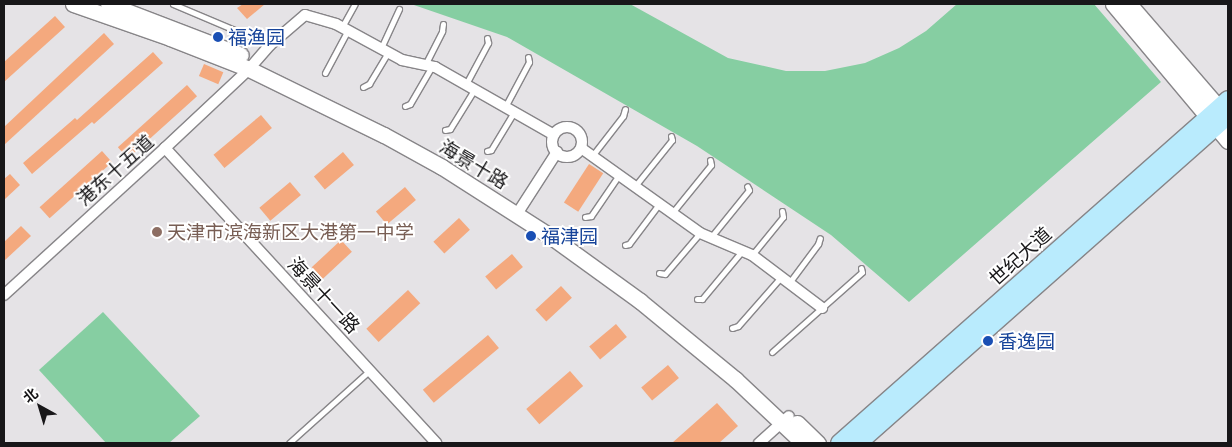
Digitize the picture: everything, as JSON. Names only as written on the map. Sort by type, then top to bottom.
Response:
[{"type":"main road","name":"世纪大道","points":[[839,443],[1222,115]]},
{"type":"main road","name":"世纪大道","points":[[859,443],[1222,115]]},
{"type":"street","name":"海景十路","points":[[73,4],[252,65]]},
{"type":"street","name":"海景十路","points":[[108,4],[194,35],[384,135],[520,210],[818,443]]},
{"type":"street","points":[[1113,4],[1222,115]]},
{"type":"street","points":[[1129,4],[1222,115],[1228,141]]},
{"type":"street","name":"港东十五道","points":[[4,294],[165,148],[252,65],[270,45],[305,15],[345,29]]},
{"type":"street","points":[[345,29],[402,60],[428,65],[554,135]]},
{"type":"street","points":[[565,127],[574,128],[581,135],[581,148],[570,156],[557,152],[552,144],[554,135],[565,127]]},
{"type":"street","name":"海景十一路","points":[[165,148],[436,443]]},
{"type":"street","points":[[581,148],[700,233],[752,254],[822,308]]},
{"type":"street","points":[[520,210],[557,152]]},
{"type":"street","name":"海景十路","points":[[786,419],[803,443]]},
{"type":"street","points":[[759,443],[786,419]]},
{"type":"lane","points":[[173,4],[270,45]]},
{"type":"lane","points":[[325,73],[354,4]]},
{"type":"lane","points":[[363,87],[369,84],[399,9]]},
{"type":"lane","points":[[405,106],[410,104],[428,65],[443,24]]},
{"type":"lane","points":[[445,130],[450,129],[470,87],[488,43],[487,38]]},
{"type":"lane","points":[[505,107],[529,62],[528,57]]},
{"type":"lane","points":[[592,156],[623,116],[625,109]]},
{"type":"lane","points":[[487,151],[491,150],[514,112]]},
{"type":"lane","points":[[635,186],[672,140],[671,136]]},
{"type":"lane","points":[[672,213],[711,165],[710,160]]},
{"type":"lane","points":[[585,217],[591,216],[619,175]]},
{"type":"lane","points":[[711,237],[749,190],[747,186]]},
{"type":"lane","points":[[625,245],[629,244],[660,204]]},
{"type":"lane","points":[[752,254],[782,217],[782,211]]},
{"type":"lane","points":[[659,273],[665,274],[700,233]]},
{"type":"lane","points":[[732,328],[738,326],[785,280],[818,244],[820,238]]},
{"type":"lane","points":[[696,299],[702,299],[742,250]]},
{"type":"lane","points":[[772,352],[862,272],[861,268]]},
{"type":"lane","points":[[289,443],[370,370]]},
{"type":"green space","points":[[411,4],[630,4],[728,58],[786,71],[825,71],[865,63],[899,48],[926,31],[957,4],[1094,4],[1161,82],[909,302],[831,235],[697,146],[507,37]]},
{"type":"green space","points":[[103,312],[200,416],[169,443],[106,443],[39,370]]},
{"type":"building","points":[[243,4],[265,4],[247,19],[237,8]]},
{"type":"building","points":[[55,16],[65,27],[4,82],[4,62]]},
{"type":"building","points":[[104,33],[114,44],[4,145],[4,127]]},
{"type":"building","points":[[153,52],[163,63],[94,124],[92,122],[32,174],[23,163],[75,118],[77,120]]},
{"type":"building","points":[[204,64],[223,72],[218,84],[199,76]]},
{"type":"building","points":[[187,85],[197,96],[128,158],[118,147]]},
{"type":"building","points":[[261,115],[272,128],[224,168],[214,155]]},
{"type":"building","points":[[102,151],[112,162],[50,218],[40,207]]},
{"type":"building","points":[[343,152],[354,165],[325,189],[314,176]]},
{"type":"building","points":[[589,164],[603,173],[578,212],[564,203]]},
{"type":"building","points":[[10,174],[20,185],[4,200],[4,179]]},
{"type":"building","points":[[290,182],[301,195],[270,221],[259,208]]},
{"type":"building","points":[[405,187],[416,200],[387,224],[376,211]]},
{"type":"building","points":[[459,218],[470,230],[444,254],[433,242]]},
{"type":"building","points":[[21,226],[31,236],[4,261],[4,242]]},
{"type":"building","points":[[341,240],[352,252],[323,279],[312,267]]},
{"type":"building","points":[[512,254],[523,267],[496,290],[485,276]]},
{"type":"building","points":[[561,286],[572,298],[546,322],[535,310]]},
{"type":"building","points":[[408,290],[420,303],[379,342],[366,329]]},
{"type":"building","points":[[616,324],[627,337],[600,360],[589,346]]},
{"type":"building","points":[[488,335],[499,348],[434,403],[423,390]]},
{"type":"building","points":[[668,365],[679,378],[652,401],[641,387]]},
{"type":"building","points":[[570,371],[583,386],[539,424],[526,409]]},
{"type":"building","points":[[717,403],[738,426],[719,443],[672,443]]},
{"type":"place","name":"福渔园","points":[[218,37]]},
{"type":"place","name":"天津市滨海新区大港第一中学","points":[[157,232]]},
{"type":"place","name":"福津园","points":[[531,236]]},
{"type":"place","name":"香逸园","points":[[988,341]]}]
